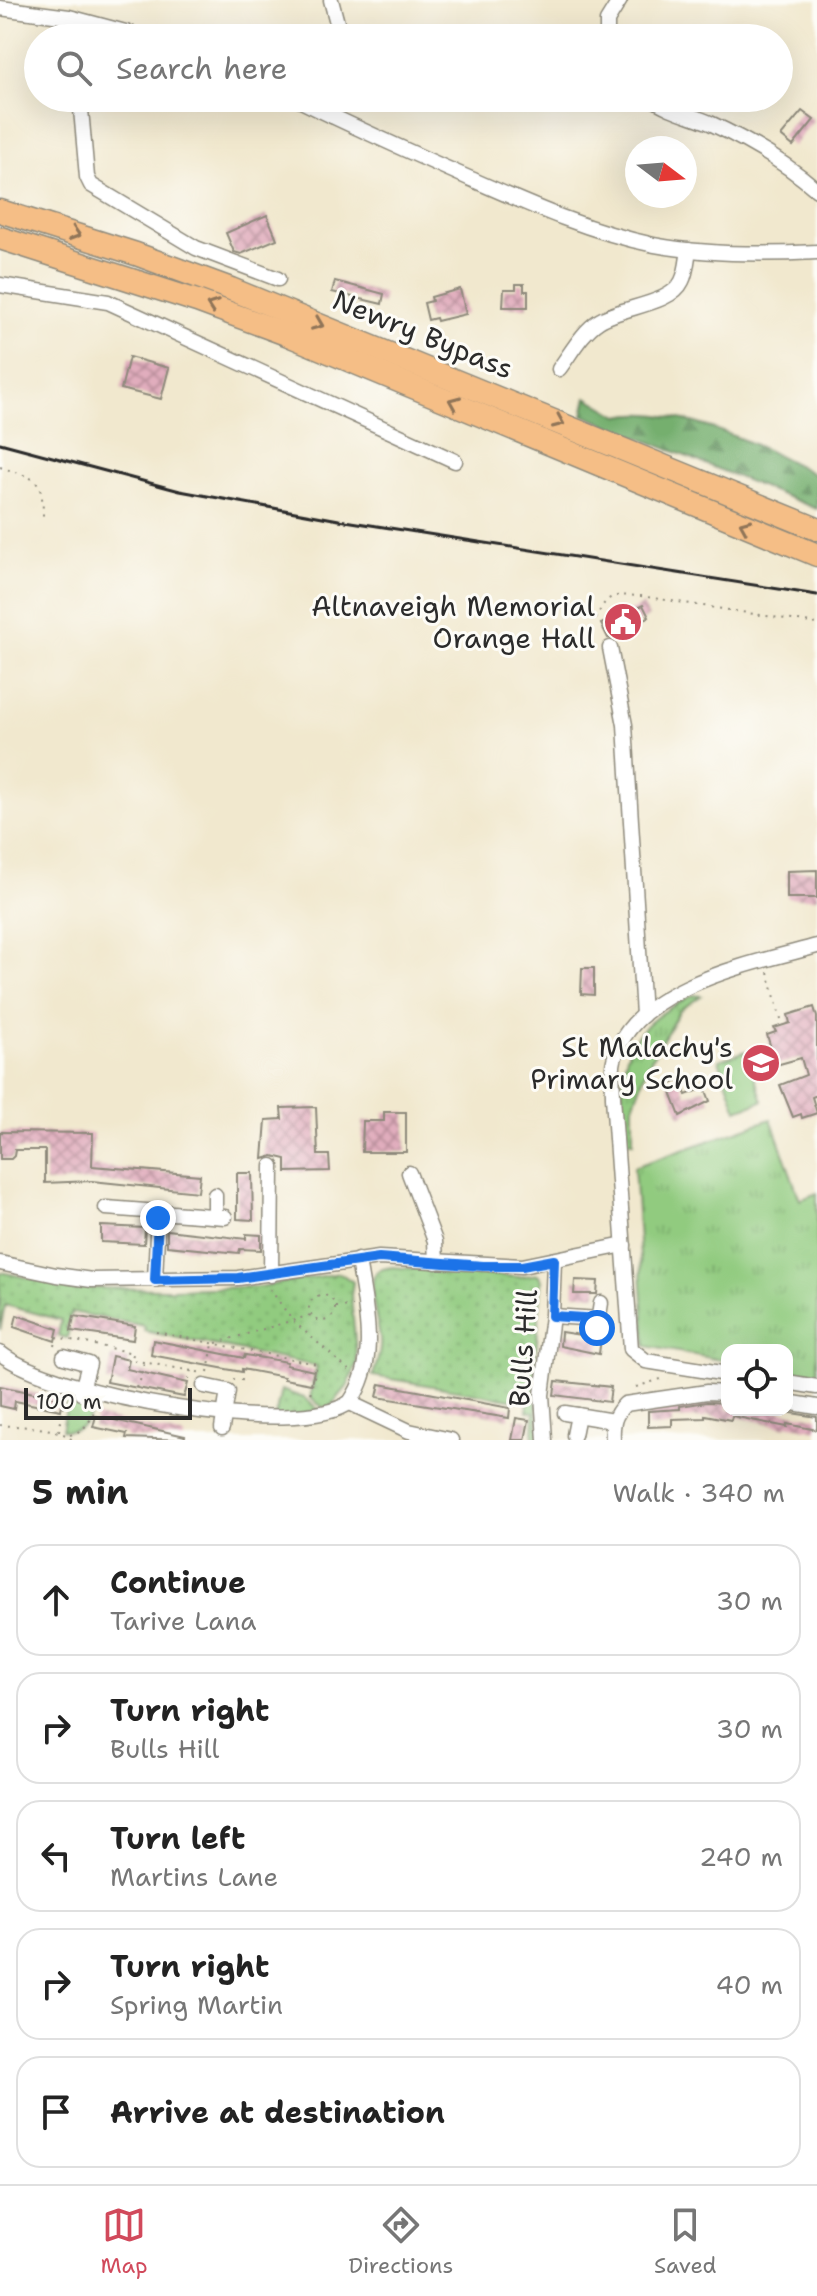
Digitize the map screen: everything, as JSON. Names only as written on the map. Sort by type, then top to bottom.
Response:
[{"type":"highway","name":"Newry Bypass","points":[[0,211],[136,254],[231,289],[817,529]]},
{"type":"highway","name":"Newry Bypass","points":[[0,238],[169,292],[286,334],[817,555]]},
{"type":"street","points":[[331,0],[337,24]]},
{"type":"street","points":[[607,24],[620,0]]},
{"type":"street","points":[[0,8],[69,17],[86,24]]},
{"type":"street","points":[[81,112],[87,177],[91,185],[196,248],[278,279]]},
{"type":"street","points":[[324,112],[561,217],[629,239],[689,250],[747,254],[817,252]]},
{"type":"street","points":[[332,116],[334,112]]},
{"type":"street","points":[[683,112],[750,143],[797,173],[817,190]]},
{"type":"street","points":[[559,369],[598,321],[667,297],[675,291],[686,271],[689,250]]},
{"type":"street","points":[[0,285],[108,302],[455,461]]},
{"type":"street","points":[[610,648],[625,725],[643,1015]]},
{"type":"street","points":[[721,1373],[646,1361],[631,1349],[612,1077],[614,1059],[621,1042],[643,1015],[664,998],[711,977],[817,946]]},
{"type":"street","points":[[265,1276],[272,1166]]},
{"type":"street","points":[[409,1173],[435,1241],[436,1262]]},
{"type":"street","points":[[106,1208],[220,1217],[215,1195]]},
{"type":"street","points":[[155,1280],[158,1212]]},
{"type":"street","points":[[0,1263],[92,1280],[155,1280],[265,1276],[358,1260],[401,1258],[522,1266],[624,1245]]},
{"type":"street","points":[[0,1353],[74,1394],[163,1417],[222,1428],[288,1430],[323,1420],[350,1403],[363,1375],[369,1354],[369,1328],[358,1260]]},
{"type":"street","name":"Bulls Hill","points":[[545,1440],[542,1395],[552,1316],[554,1260]]},
{"type":"street","points":[[552,1316],[599,1317]]},
{"type":"street","points":[[59,1352],[89,1364],[74,1394]]},
{"type":"street","points":[[793,1383],[817,1387]]},
{"type":"street","points":[[204,1386],[228,1391],[222,1428]]},
{"type":"street","points":[[613,1440],[613,1421],[618,1411],[636,1394],[721,1393]]},
{"type":"street","points":[[350,1403],[409,1431],[451,1440]]},
{"type":"street","points":[[793,1403],[817,1407]]},
{"type":"street","points":[[574,1435],[572,1414],[613,1421]]},
{"type":"path","points":[[0,467],[35,480],[43,492],[43,517]]},
{"type":"path","points":[[596,619],[603,602],[615,595],[641,596],[817,624]]},
{"type":"path","points":[[767,971],[781,1020]]},
{"type":"path","points":[[265,1276],[292,1320],[355,1376]]},
{"type":"path","points":[[311,1315],[309,1305],[317,1296],[329,1296],[336,1307]]},
{"type":"path","points":[[336,1307],[354,1305]]},
{"type":"path","points":[[214,1344],[311,1315],[321,1321],[333,1316],[336,1307]]},
{"type":"path","points":[[333,1316],[339,1320]]},
{"type":"path","points":[[156,1332],[317,1364],[308,1400]]},
{"type":"path","points":[[59,1352],[57,1337],[133,1353],[132,1360],[208,1374],[214,1344]]},
{"type":"path","points":[[134,1390],[140,1381],[144,1362]]},
{"type":"path","points":[[636,1394],[669,1376],[676,1366]]},
{"type":"path","points":[[189,1380],[191,1370]]},
{"type":"path","points":[[221,1376],[248,1381]]},
{"type":"path","points":[[59,1431],[74,1394]]},
{"type":"path","points":[[69,1436],[81,1432],[88,1424],[99,1399]]},
{"type":"path","points":[[0,1425],[59,1431],[72,1440]]},
{"type":"green space","points":[[587,397],[619,416],[666,416],[693,422],[774,453],[817,476],[817,509],[583,415]]},
{"type":"green space","points":[[693,995],[701,996],[680,1010],[648,1065],[633,1106],[633,1142],[625,1141],[623,1090],[628,1053],[649,1024]]},
{"type":"green space","points":[[746,1051],[763,1101],[737,1110],[719,1060]]},
{"type":"green space","points":[[771,1119],[800,1200],[817,1193],[817,1375],[793,1372],[793,1344],[721,1344],[721,1360],[646,1346],[634,1167]]},
{"type":"green space","points":[[392,1267],[519,1277],[538,1274],[542,1280],[534,1378],[540,1440],[533,1440],[534,1412],[527,1411],[528,1402],[373,1376],[380,1338],[373,1280],[378,1271]]},
{"type":"green space","points":[[0,1272],[78,1288],[170,1289],[259,1287],[340,1273],[353,1282],[351,1295],[357,1364],[347,1387],[331,1406],[324,1408],[310,1398],[317,1366],[144,1331],[145,1326],[72,1312],[66,1328],[69,1329],[67,1338],[58,1336],[61,1320],[5,1305],[0,1330]]},
{"type":"green space","points":[[281,1390],[304,1398],[319,1410],[274,1421]]},
{"type":"green space","points":[[68,1397],[94,1407],[82,1426],[68,1431],[62,1430]]},
{"type":"building","points":[[802,111],[814,120],[793,146],[781,136]]},
{"type":"building","points":[[267,215],[277,239],[241,254],[234,252],[226,233]]},
{"type":"building","points":[[335,281],[384,294],[382,304],[332,292]]},
{"type":"building","points":[[516,284],[524,284],[524,291],[528,291],[528,307],[503,307],[504,289],[516,289]]},
{"type":"building","points":[[460,289],[466,314],[428,320],[424,303],[432,301],[431,297]]},
{"type":"building","points":[[129,357],[169,368],[161,399],[121,389]]},
{"type":"building","name":"Altnaveigh Memorial Orange Hall","points":[[643,605],[649,617],[619,631],[621,636],[608,638],[601,624]]},
{"type":"building","points":[[817,870],[817,898],[787,898],[787,871]]},
{"type":"building","points":[[582,968],[594,968],[594,995],[581,994]]},
{"type":"building","points":[[814,1007],[817,1017],[817,1095],[812,1097],[817,1113],[802,1118],[801,1114],[793,1117],[780,1085],[806,1075],[801,1058],[776,1065],[767,1035],[776,1032],[774,1028],[790,1023],[788,1015]]},
{"type":"building","points":[[680,1080],[686,1095],[705,1088],[710,1101],[680,1116],[668,1085]]},
{"type":"building","points":[[316,1107],[318,1155],[329,1155],[330,1171],[286,1172],[286,1159],[273,1156],[263,1159],[266,1120],[282,1119],[281,1108]]},
{"type":"building","points":[[384,1112],[406,1112],[406,1152],[362,1152],[363,1121],[384,1121]]},
{"type":"building","points":[[0,1132],[93,1133],[92,1166],[200,1175],[198,1192],[92,1181],[45,1183],[45,1150],[15,1150],[11,1159],[0,1159]]},
{"type":"building","points":[[237,1173],[252,1173],[253,1220],[237,1219]]},
{"type":"building","points":[[101,1226],[145,1228],[144,1244],[101,1242]]},
{"type":"building","points":[[167,1230],[246,1239],[246,1234],[261,1235],[261,1250],[240,1249],[239,1253],[167,1246]]},
{"type":"building","points":[[575,1280],[598,1281],[597,1294],[574,1294]]},
{"type":"building","points":[[17,1315],[58,1329],[55,1341],[14,1327]]},
{"type":"building","points":[[74,1316],[135,1326],[133,1340],[71,1331]]},
{"type":"building","points":[[561,1332],[601,1338],[599,1354],[560,1346]]},
{"type":"building","points":[[153,1340],[244,1358],[245,1355],[287,1362],[286,1365],[314,1371],[311,1384],[242,1369],[242,1372],[151,1355]]},
{"type":"building","points":[[112,1356],[129,1360],[127,1369],[188,1383],[184,1397],[107,1382]]},
{"type":"building","points":[[556,1381],[611,1387],[609,1402],[554,1395]]},
{"type":"building","points":[[380,1384],[510,1408],[509,1418],[377,1397]]},
{"type":"building","points":[[0,1386],[63,1399],[61,1410],[15,1401],[14,1409],[0,1406]]},
{"type":"building","points":[[721,1403],[721,1416],[732,1416],[731,1420],[705,1415],[705,1418],[672,1419],[672,1426],[648,1427],[648,1411],[680,1409],[680,1406]]},
{"type":"building","points":[[793,1413],[817,1417],[817,1430],[787,1424],[787,1427],[732,1416],[793,1416]]},
{"type":"building","points":[[96,1416],[185,1436],[184,1440],[126,1438],[127,1434],[93,1427]]},
{"type":"building","points":[[516,1418],[529,1420],[525,1440],[512,1440]]},
{"type":"railway","points":[[0,443],[180,491],[339,520],[817,595]]},
{"type":"place","name":"Altnaveigh Memorial Orange Hall","points":[[623,622]]},
{"type":"place","name":"St Malachy's Primary School","points":[[761,1063]]},
{"type":"route","points":[[158,1218],[155,1280],[271,1275],[379,1258],[483,1266],[522,1266],[554,1260],[552,1316],[599,1319],[597,1328]]}]
